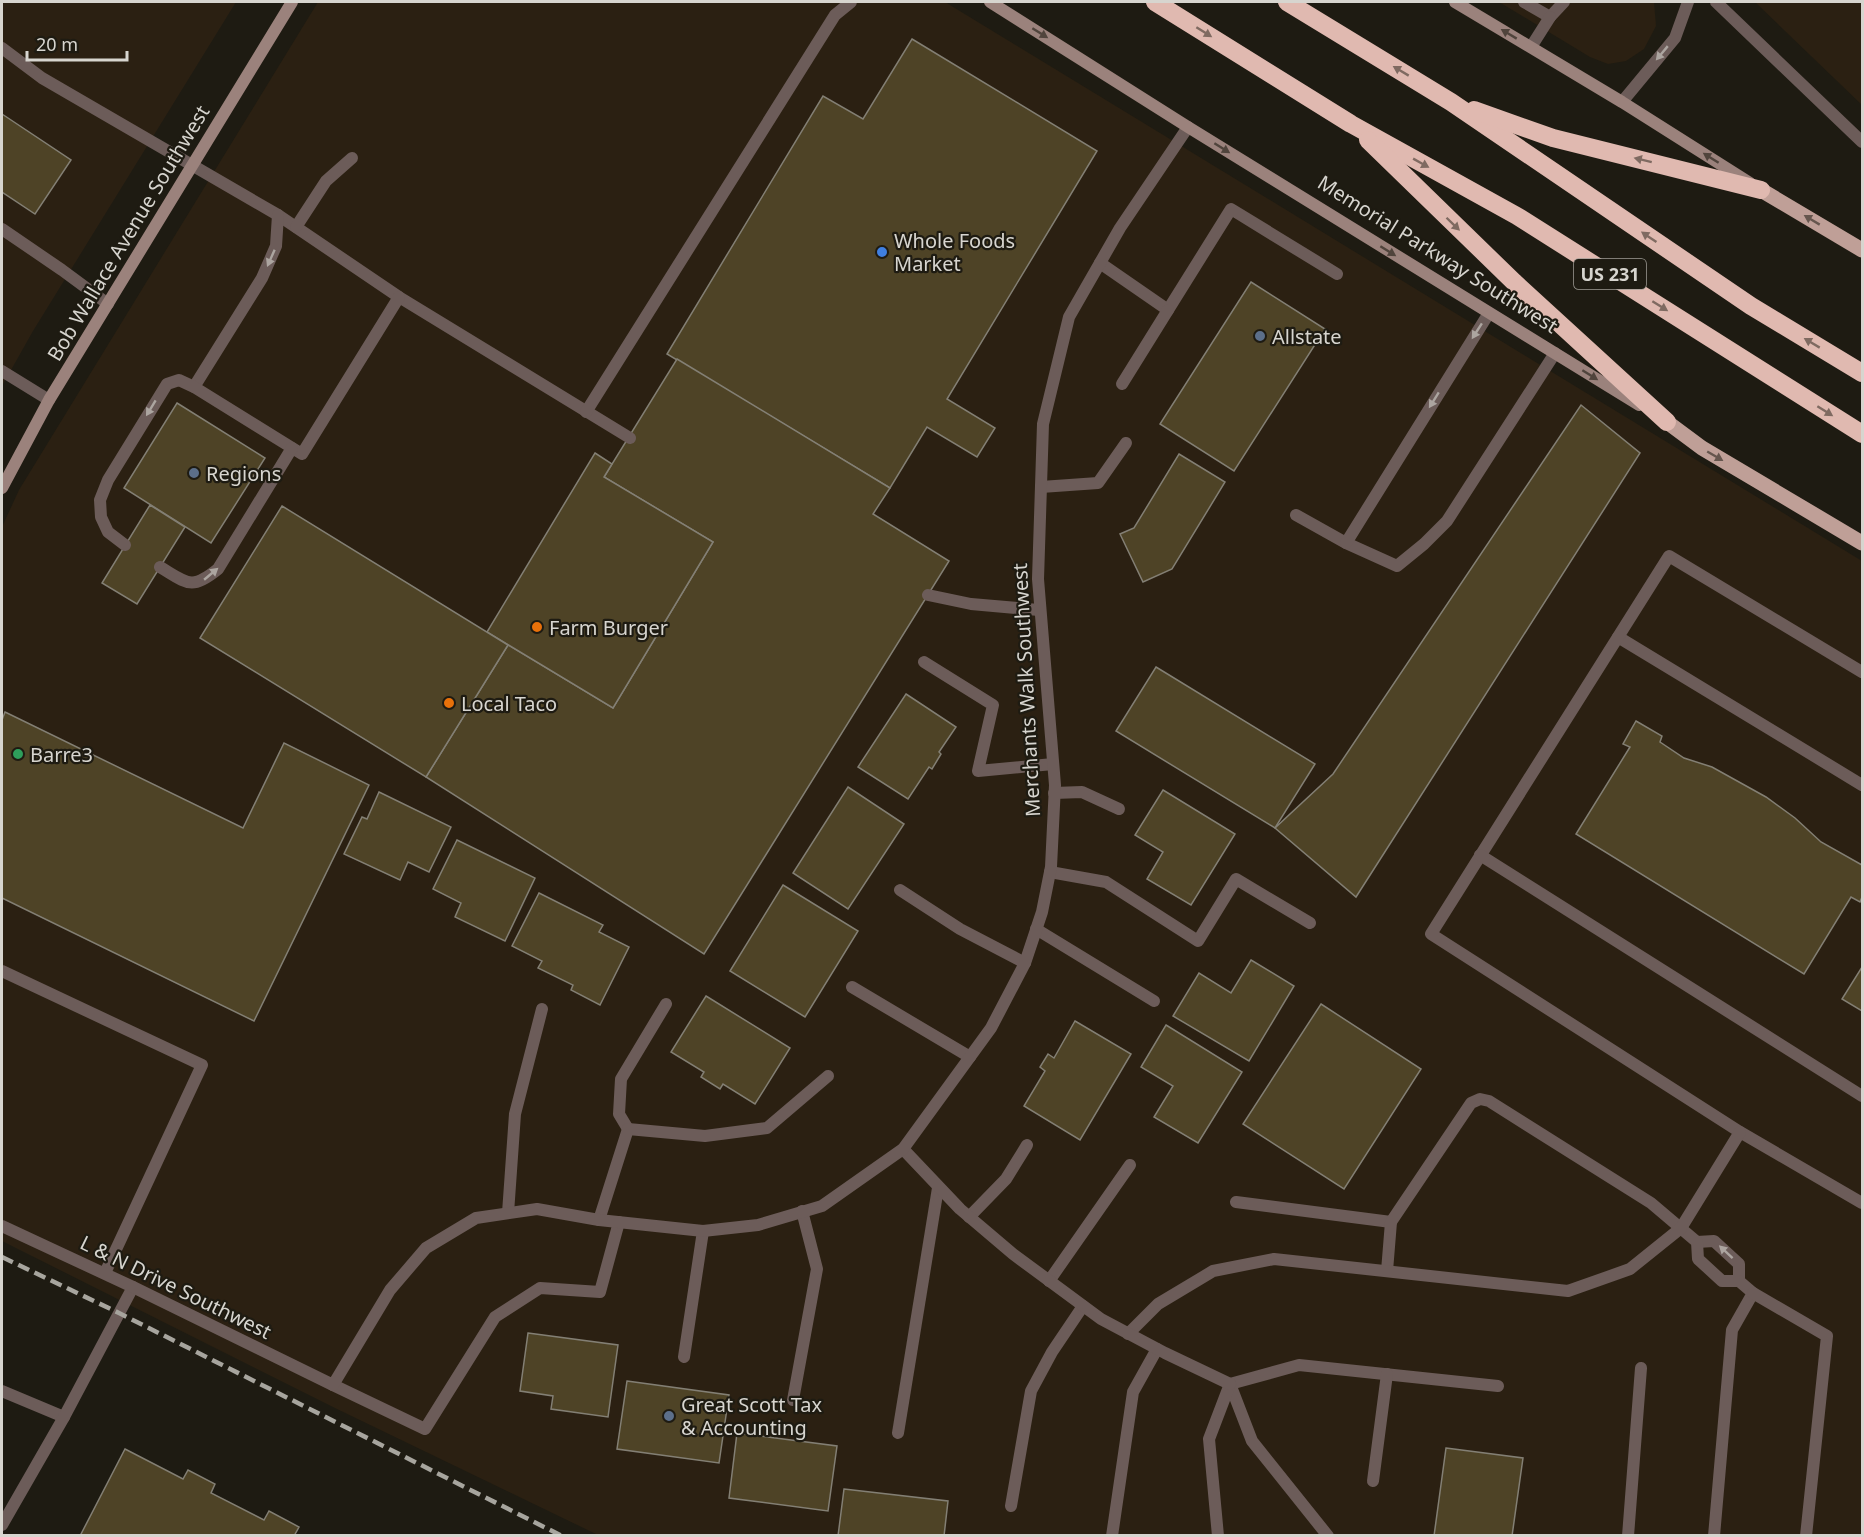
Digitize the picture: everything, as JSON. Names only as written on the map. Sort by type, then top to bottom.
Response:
[{"type":"highway","name":"US 231","points":[[1155,2],[1351,124],[1517,216],[1863,434]]},
{"type":"highway","name":"US 231","points":[[1287,2],[1451,102],[1751,306],[1863,373]]},
{"type":"highway","points":[[1451,102],[1553,138],[1761,190]]},
{"type":"highway","points":[[1351,124],[1514,282],[1667,422]]},
{"type":"main road","name":"Bob Wallace Avenue Southwest","points":[[2,488],[49,400],[292,2]]},
{"type":"main road","name":"Memorial Parkway Southwest","points":[[990,2],[1188,127],[1667,422],[1702,448],[1863,543]]},
{"type":"main road","points":[[1455,2],[1863,250]]},
{"type":"street","points":[[835,15],[836,2]]},
{"type":"street","points":[[586,412],[835,15],[851,2]]},
{"type":"street","points":[[1524,2],[1550,17]]},
{"type":"street","points":[[1531,47],[1550,17],[1564,2]]},
{"type":"street","points":[[1622,102],[1674,38],[1689,2]]},
{"type":"street","points":[[1716,2],[1863,142]]},
{"type":"street","points":[[2,48],[42,78],[278,214],[399,297],[630,438]]},
{"type":"street","name":"Merchants Walk Southwest","points":[[333,1385],[390,1290],[426,1248],[476,1218],[537,1209],[599,1220],[703,1231],[758,1225],[822,1206],[903,1149],[992,1028],[1024,963],[1042,912],[1050,872],[1054,794],[1053,764],[1038,579],[1043,424],[1069,317],[1120,228],[1188,127]]},
{"type":"street","points":[[296,227],[326,181],[352,158]]},
{"type":"street","points":[[1122,384],[1231,209],[1337,274]]},
{"type":"street","points":[[194,387],[262,278],[276,246],[278,214]]},
{"type":"street","points":[[2,229],[108,304]]},
{"type":"street","points":[[1100,262],[1168,310]]},
{"type":"street","points":[[125,545],[108,532],[101,517],[100,500],[108,480],[167,384],[179,380],[194,387],[302,454],[399,297]]},
{"type":"street","points":[[1346,543],[1489,313]]},
{"type":"street","points":[[1296,516],[1346,543],[1397,566],[1424,544],[1447,520],[1555,353]]},
{"type":"street","points":[[2,371],[49,400]]},
{"type":"street","points":[[1041,487],[1098,483],[1126,443]]},
{"type":"street","points":[[160,567],[188,583],[203,581],[218,569],[292,448]]},
{"type":"street","points":[[1863,672],[1669,556],[1431,934],[1740,1132],[1863,1203]]},
{"type":"street","points":[[928,595],[971,604],[1039,610]]},
{"type":"street","points":[[1618,637],[1863,785]]},
{"type":"street","points":[[924,662],[993,705],[978,771],[1053,764]]},
{"type":"street","points":[[1054,794],[1082,792],[1119,809]]},
{"type":"street","points":[[1480,855],[1863,1096]]},
{"type":"street","points":[[1050,872],[1106,882],[1198,941],[1236,879],[1310,923]]},
{"type":"street","points":[[900,890],[960,929],[1024,963]]},
{"type":"street","points":[[1036,929],[1154,1002]]},
{"type":"street","points":[[2,971],[202,1065],[105,1273]]},
{"type":"street","points":[[852,987],[970,1058]]},
{"type":"street","points":[[599,1220],[628,1129],[619,1114],[621,1079],[666,1004]]},
{"type":"street","points":[[508,1213],[515,1114],[542,1009]]},
{"type":"street","points":[[628,1129],[705,1136],[767,1128],[828,1076]]},
{"type":"street","points":[[1387,1271],[1391,1222],[1471,1103],[1480,1098],[1489,1101],[1651,1203],[1697,1242],[1714,1241],[1739,1264],[1739,1281]]},
{"type":"street","points":[[1128,1334],[1158,1304],[1213,1271],[1274,1259],[1568,1291],[1630,1269],[1681,1228],[1740,1132]]},
{"type":"street","points":[[969,1217],[1006,1179],[1027,1146]]},
{"type":"street","points":[[903,1149],[938,1188],[969,1217],[1013,1254],[1101,1319],[1230,1384],[1299,1365],[1498,1386]]},
{"type":"street","points":[[1049,1281],[1130,1165]]},
{"type":"street","points":[[898,1433],[938,1188]]},
{"type":"street","points":[[1236,1202],[1391,1222]]},
{"type":"street","points":[[793,1400],[817,1269],[802,1211]]},
{"type":"street","name":"L & N Drive Southwest","points":[[2,1226],[105,1273],[425,1429],[495,1317],[540,1288],[600,1292],[619,1222]]},
{"type":"street","points":[[684,1357],[703,1231]]},
{"type":"street","points":[[1697,1242],[1698,1259],[1722,1281],[1739,1281],[1753,1293],[1827,1336],[1806,1536]]},
{"type":"street","points":[[2,1525],[64,1417],[133,1287]]},
{"type":"street","points":[[1714,1536],[1732,1330],[1753,1293]]},
{"type":"street","points":[[1011,1506],[1031,1391],[1052,1352],[1083,1306]]},
{"type":"street","points":[[1112,1536],[1133,1392],[1157,1349]]},
{"type":"street","points":[[1628,1536],[1641,1368]]},
{"type":"street","points":[[1373,1481],[1387,1374]]},
{"type":"street","points":[[1218,1536],[1209,1439],[1230,1384]]},
{"type":"street","points":[[1230,1384],[1252,1441],[1328,1536]]},
{"type":"street","points":[[2,1391],[64,1417]]},
{"type":"shaded area","points":[[2,2],[236,2],[33,331],[2,386]]},
{"type":"shaded area","points":[[318,2],[945,2],[1862,561],[1862,1535],[598,1535],[337,1409],[2,1241],[2,527],[19,490]]},
{"type":"shaded area","points":[[1499,2],[1654,2],[1656,26],[1644,49],[1626,61],[1608,64],[1590,57]]},
{"type":"shaded area","points":[[1755,2],[1862,2],[1862,105]]},
{"type":"building","name":"Whole Foods Market","points":[[912,39],[1097,151],[947,399],[995,428],[977,457],[927,427],[890,488],[667,354],[823,96],[863,119]]},
{"type":"building","points":[[2,114],[71,160],[35,214],[2,192]]},
{"type":"building","points":[[1251,282],[1325,329],[1234,471],[1160,424]]},
{"type":"building","points":[[677,359],[890,488],[873,514],[949,561],[704,954],[426,777],[508,645],[613,708],[713,542],[604,477]]},
{"type":"building","name":"Regions","points":[[177,403],[265,458],[211,543],[124,488]]},
{"type":"building","points":[[1581,405],[1640,453],[1356,897],[1275,828],[1333,774]]},
{"type":"building","points":[[595,453],[612,464],[604,477],[713,542],[613,708],[487,632]]},
{"type":"building","points":[[1179,454],[1225,482],[1172,569],[1143,582],[1120,534],[1134,528]]},
{"type":"building","points":[[150,505],[185,527],[137,604],[102,583]]},
{"type":"building","points":[[282,506],[508,645],[426,777],[200,638]]},
{"type":"building","points":[[1156,667],[1315,764],[1275,828],[1116,731]]},
{"type":"building","points":[[906,694],[956,727],[939,752],[941,754],[932,769],[929,767],[908,799],[858,767]]},
{"type":"building","points":[[5,712],[243,828],[284,743],[369,785],[254,1021],[2,898],[2,720]]},
{"type":"building","points":[[1636,721],[1662,736],[1660,742],[1684,758],[1712,767],[1766,797],[1795,818],[1821,842],[1862,865],[1860,902],[1851,897],[1804,974],[1576,834],[1630,747],[1623,744]]},
{"type":"building","points":[[848,787],[904,824],[848,909],[793,873]]},
{"type":"building","points":[[1163,790],[1235,834],[1191,905],[1147,879],[1163,852],[1135,835]]},
{"type":"building","points":[[379,792],[451,827],[429,872],[408,862],[400,880],[344,854],[362,817],[367,819]]},
{"type":"building","points":[[457,840],[535,878],[505,941],[455,917],[461,903],[433,889]]},
{"type":"building","points":[[783,885],[858,931],[805,1017],[730,971]]},
{"type":"building","points":[[539,893],[603,925],[599,932],[629,947],[600,1005],[571,990],[573,985],[538,968],[542,961],[512,946]]},
{"type":"building","points":[[1251,960],[1294,986],[1249,1061],[1173,1016],[1199,973],[1231,993]]},
{"type":"building","points":[[1862,967],[1862,1011],[1842,999]]},
{"type":"building","points":[[706,996],[790,1048],[755,1104],[723,1084],[720,1089],[701,1077],[704,1072],[671,1052]]},
{"type":"building","points":[[1321,1004],[1421,1069],[1344,1189],[1243,1124]]},
{"type":"building","points":[[1075,1021],[1131,1054],[1080,1140],[1024,1106],[1045,1071],[1040,1067],[1048,1054],[1054,1058]]},
{"type":"building","points":[[1166,1025],[1242,1072],[1198,1143],[1154,1117],[1173,1086],[1141,1067]]},
{"type":"building","points":[[528,1333],[618,1345],[608,1417],[551,1409],[553,1396],[520,1391]]},
{"type":"building","points":[[627,1381],[729,1395],[719,1463],[617,1449]]},
{"type":"building","points":[[737,1433],[837,1446],[828,1511],[729,1498]]},
{"type":"building","points":[[1446,1448],[1523,1458],[1512,1536],[1434,1536]]},
{"type":"building","points":[[125,1449],[183,1479],[188,1470],[215,1484],[211,1493],[264,1520],[269,1511],[299,1527],[294,1536],[80,1536]]},
{"type":"building","points":[[844,1489],[948,1501],[944,1536],[838,1536]]},
{"type":"railway","points":[[2,1257],[119,1313],[562,1536]]},
{"type":"place","name":"Whole Foods Market","points":[[882,252]]},
{"type":"place","name":"Allstate","points":[[1260,336]]},
{"type":"place","name":"Regions","points":[[194,473]]},
{"type":"place","name":"Farm Burger","points":[[537,627]]},
{"type":"place","name":"Local Taco","points":[[449,703]]},
{"type":"place","name":"Barre3","points":[[18,754]]},
{"type":"place","name":"Great Scott Tax & Accounting","points":[[669,1416]]}]
